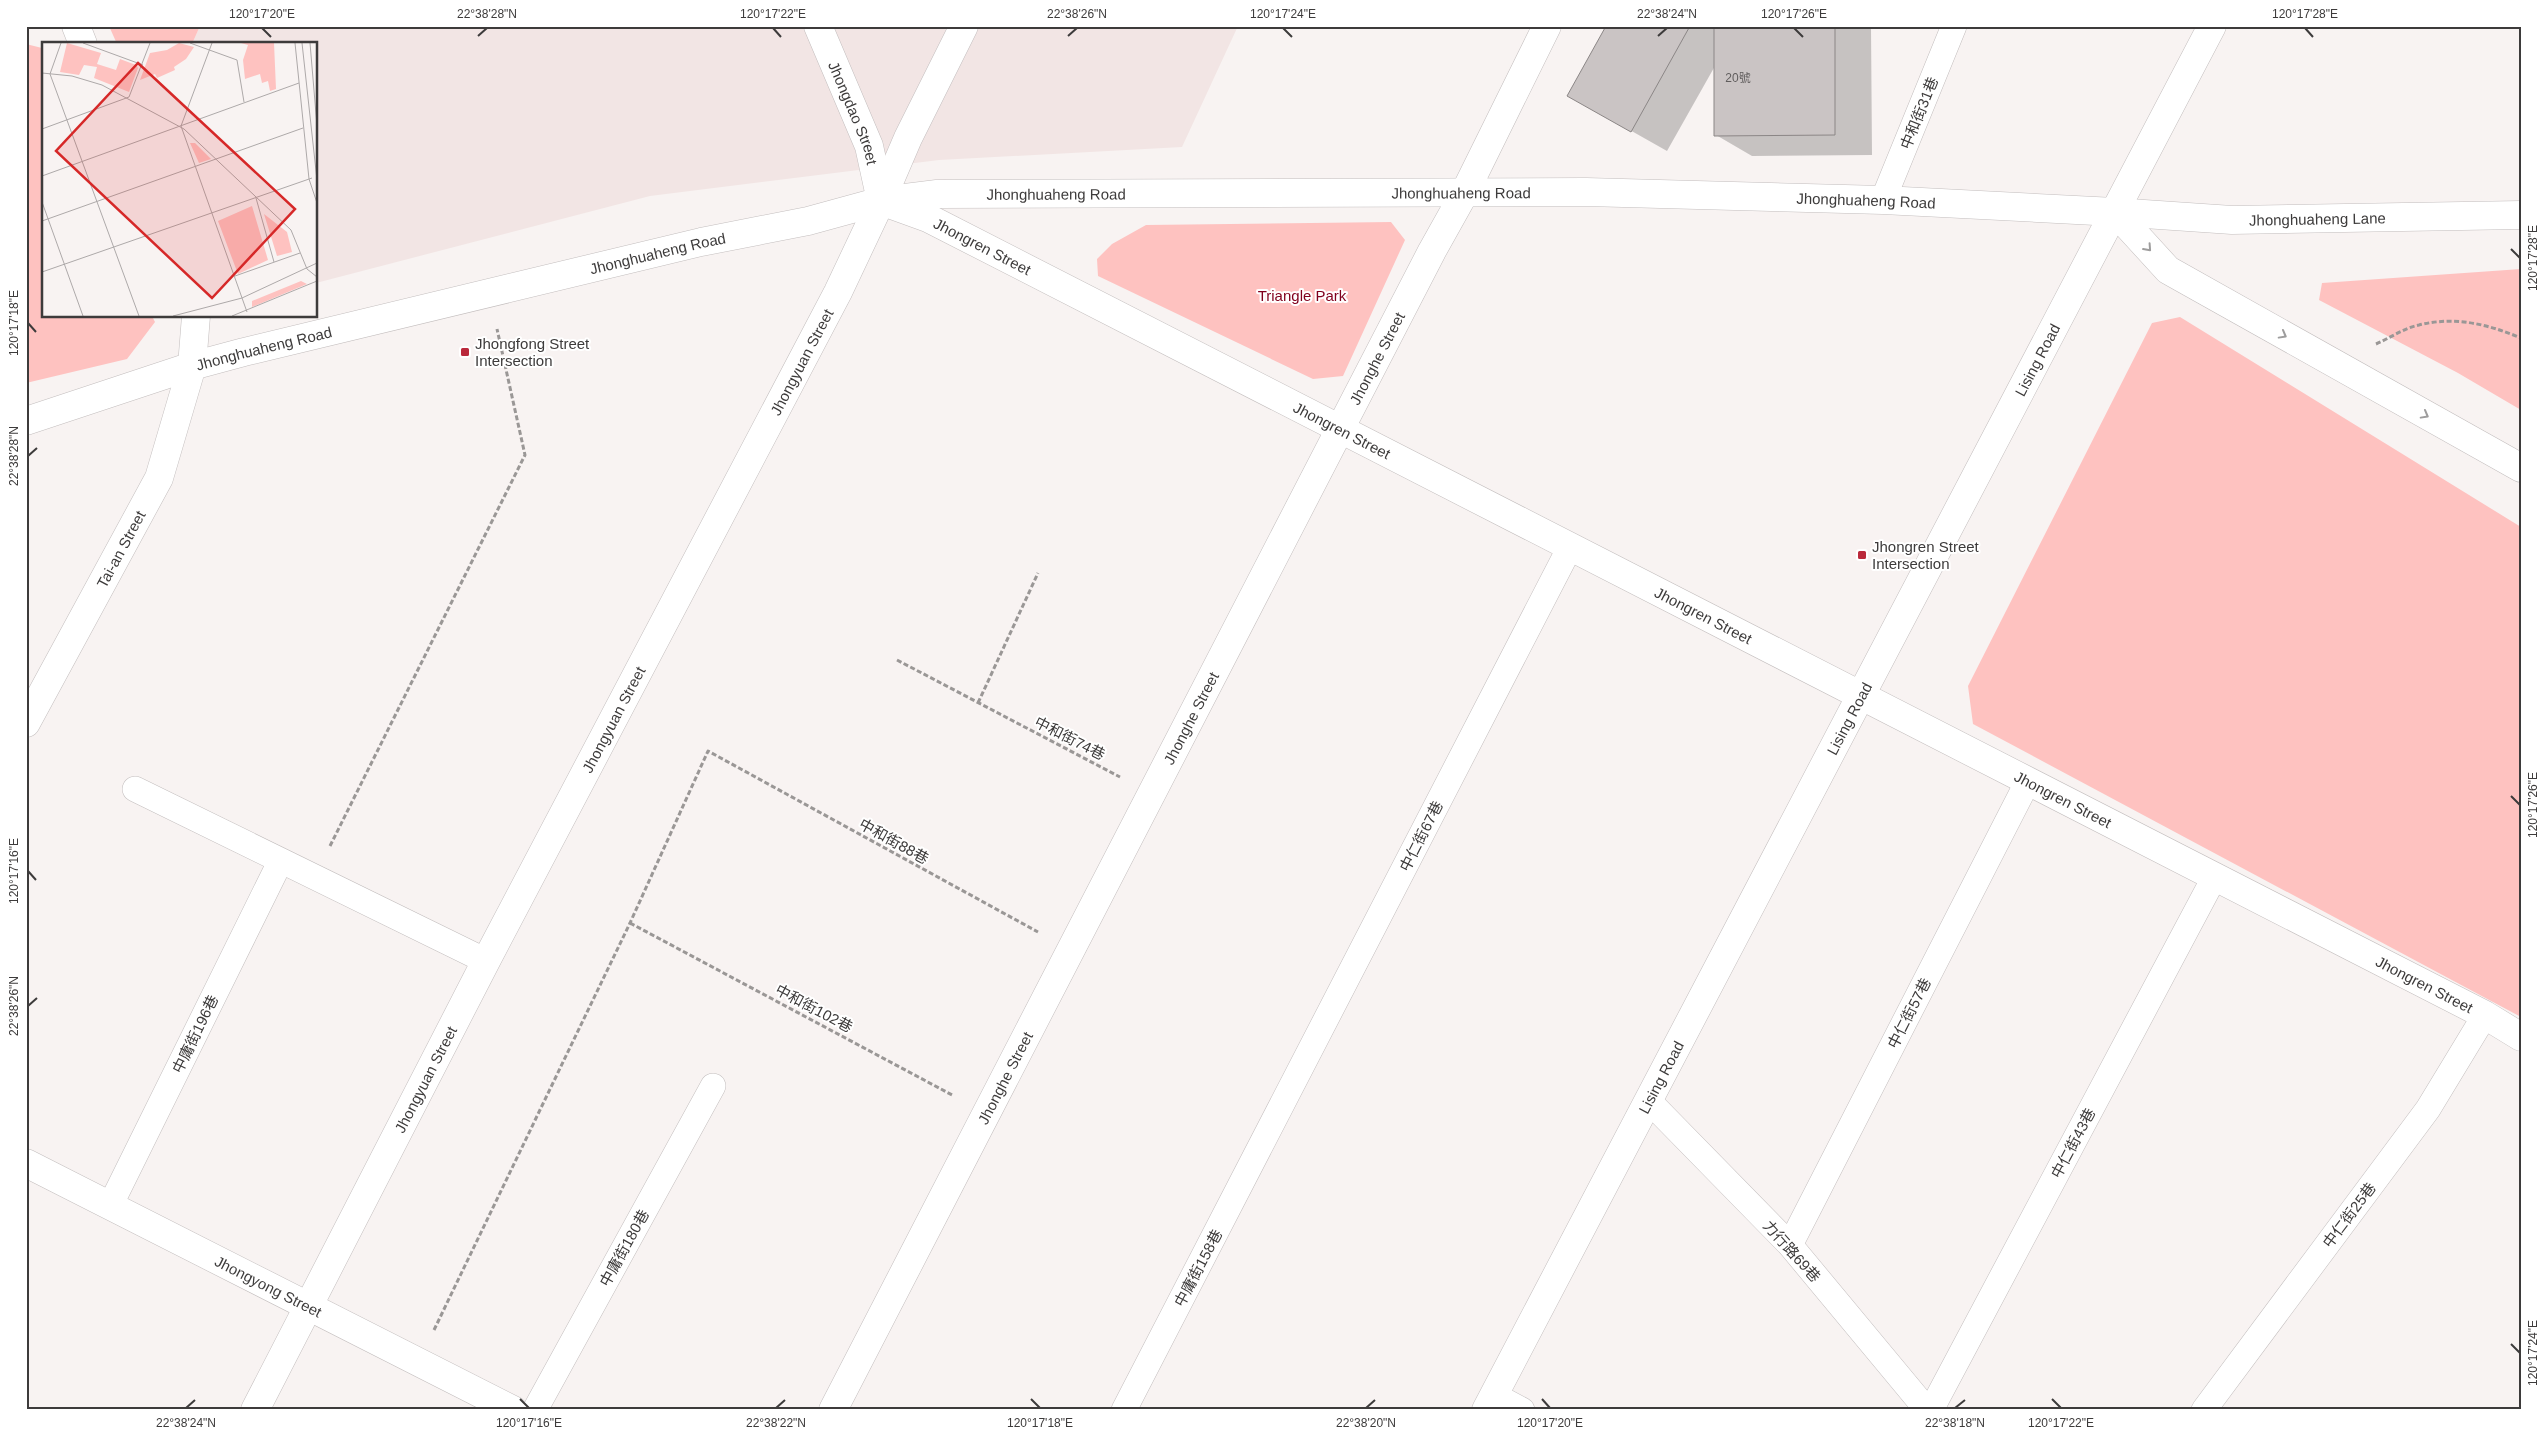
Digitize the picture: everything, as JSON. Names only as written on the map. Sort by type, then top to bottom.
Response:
[{"type":"street","points":[[76,26],[82,42]]},
{"type":"street","name":"Jhongdao Street","points":[[818,26],[869,146],[881,202]]},
{"type":"street","name":"Jhongyuan Street","points":[[255,1410],[486,961],[833,300],[881,202],[908,138],[964,26]]},
{"type":"street","name":"Jhonghe Street","points":[[834,1410],[1070,950],[1465,192],[1547,26]]},
{"type":"street","name":"Lising Road","points":[[1490,1402],[2212,26]]},
{"type":"street","name":"Jhonghuaheng Road","points":[[26,421],[192,366],[701,242],[808,221],[881,202],[937,194],[1586,192],[1883,200],[2115,212]]},
{"type":"street","name":"Jhongren Street","points":[[881,202],[928,218],[2485,1015],[2521,1037]]},
{"type":"street","points":[[2115,212],[2168,270],[2521,468]]},
{"type":"street","name":"Jhonghuaheng Lane","points":[[2115,212],[2232,220],[2521,215]]},
{"type":"street","name":"Tai-an Street","points":[[26,724],[159,478],[192,366],[196,318]]},
{"type":"street","name":"Jhongyong Street","points":[[26,1163],[513,1410]]},
{"type":"lane","name":"中和街31巷","points":[[1883,200],[1954,26]]},
{"type":"lane","name":"中仁街67巷","points":[[1272,1126],[1570,547]]},
{"type":"lane","name":"中仁街57巷","points":[[1790,1246],[2028,781]]},
{"type":"lane","points":[[135,789],[280,862],[486,961]]},
{"type":"lane","name":"中庸街196巷","points":[[110,1206],[280,862]]},
{"type":"lane","name":"中仁街43巷","points":[[1931,1410],[2214,876]]},
{"type":"lane","name":"中仁街25巷","points":[[2204,1410],[2428,1109],[2485,1015]]},
{"type":"lane","name":"中庸街180巷","points":[[536,1410],[713,1086]]},
{"type":"lane","name":"力行路69巷","points":[[1648,1101],[1790,1246],[1927,1410]]},
{"type":"lane","name":"中庸街158巷","points":[[1124,1410],[1272,1126]]},
{"type":"lane","points":[[1490,1402],[1522,1410]]},
{"type":"path","points":[[314,878],[525,455],[488,294]]},
{"type":"path","points":[[2371,346],[2418,325],[2460,320],[2492,326],[2521,338]]},
{"type":"path","points":[[978,703],[1038,573]]},
{"type":"path","name":"中和街74巷","points":[[897,660],[1152,793]]},
{"type":"path","name":"中和街88巷","points":[[630,923],[708,752],[1070,950]]},
{"type":"path","points":[[418,1362],[630,923]]},
{"type":"path","name":"中和街102巷","points":[[630,923],[986,1113]]},
{"type":"shaded area","points":[[200,26],[1238,26],[1182,147],[939,160],[650,196],[318,282],[318,42],[193,42]]},
{"type":"green space","points":[[109,26],[200,26],[193,42],[116,42]]},
{"type":"green space","points":[[26,44],[42,48],[42,318],[153,318],[155,322],[127,359],[26,383]]},
{"type":"green space","name":"Triangle Park","points":[[1391,222],[1405,240],[1343,376],[1313,379],[1098,276],[1097,259],[1112,244],[1146,225]]},
{"type":"green space","points":[[2521,269],[2521,410],[2458,373],[2319,300],[2322,283]]},
{"type":"green space","points":[[2180,317],[2521,527],[2521,1017],[1973,724],[1968,686],[2152,323]]},
{"type":"building","points":[[1606,26],[1690,26],[1631,132],[1567,96]]},
{"type":"building","points":[[1714,26],[1835,26],[1835,135],[1714,136]]},
{"type":"place","name":"Jhongfong Street Intersection","points":[[465,352]]},
{"type":"place","name":"Jhongren Street Intersection","points":[[1862,555]]}]
